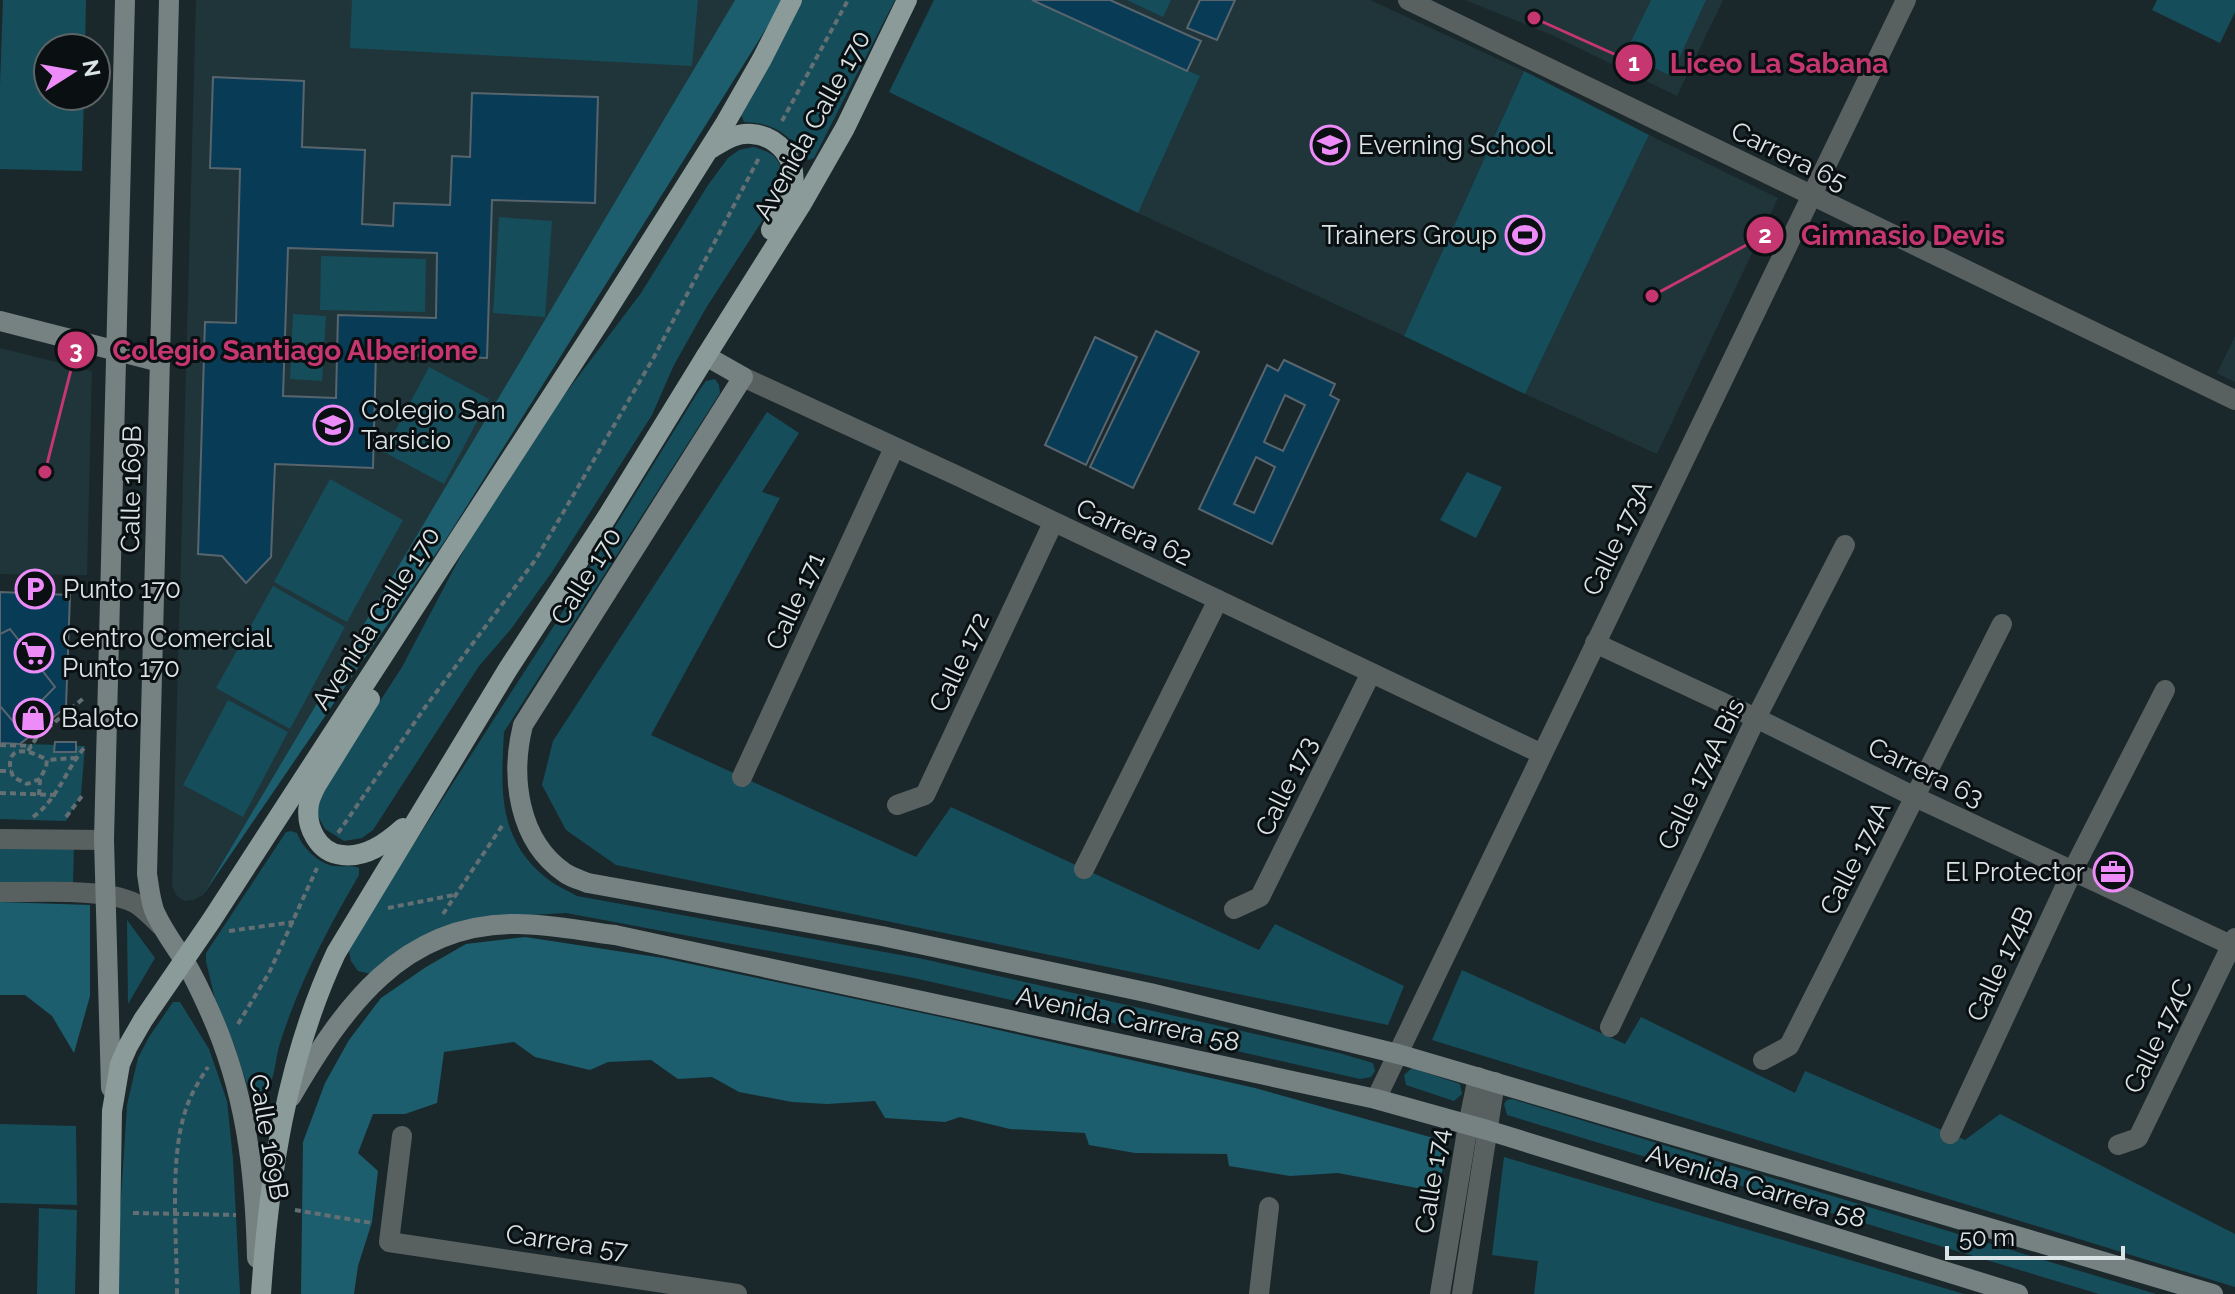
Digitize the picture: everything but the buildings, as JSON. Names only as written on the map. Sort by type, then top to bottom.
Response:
[{"type":"main road","name":"Avenida Calle 170","points":[[109,1294],[112,1111],[120,1064],[128,1046],[601,320],[708,151],[762,59],[792,0]]},
{"type":"main road","name":"Avenida Calle 170","points":[[259,1294],[270,1197],[285,1107],[317,992],[336,953],[508,669],[607,517],[823,168],[907,0]]},
{"type":"main road","points":[[708,151],[730,137],[750,133],[771,139],[783,148],[791,161],[794,176],[792,190],[724,327]]},
{"type":"main road","points":[[418,816],[388,842],[370,851],[340,856],[327,851],[314,837],[308,819],[309,802],[316,786],[368,703],[424,592]]},
{"type":"street","name":"Calle 169B","points":[[112,1111],[104,840],[125,0]]},
{"type":"street","name":"Calle 169B","points":[[169,0],[147,874],[151,900],[161,926],[184,960],[209,1010],[234,1077],[250,1148],[259,1294]]},
{"type":"street","name":"Carrera 65","points":[[1408,0],[2235,400]]},
{"type":"street","name":"Calle 173A","points":[[1376,1099],[1906,0]]},
{"type":"street","points":[[0,321],[160,362]]},
{"type":"street","name":"Carrera 62","points":[[706,356],[743,377],[1542,754]]},
{"type":"street","name":"Calle 170","points":[[524,815],[516,769],[517,746],[523,725],[743,377]]},
{"type":"street","name":"Calle 171","points":[[742,777],[894,448]]},
{"type":"street","name":"Calle 172","points":[[897,805],[925,795],[1053,523]]},
{"type":"street","name":"Calle 174A Bis","points":[[1610,1027],[1756,718],[1845,545]]},
{"type":"street","points":[[1084,869],[1218,600]]},
{"type":"street","name":"Calle 174A","points":[[1763,1060],[1789,1046],[2002,624]]},
{"type":"street","name":"Carrera 63","points":[[1595,643],[1915,797],[2234,943]]},
{"type":"street","name":"Calle 173","points":[[1234,909],[1260,897],[1371,673]]},
{"type":"street","name":"Calle 174B","points":[[1950,1134],[2073,870],[2165,690]]},
{"type":"street","name":"Avenida Carrera 58","points":[[524,815],[543,853],[567,875],[588,883],[882,936],[1135,990],[1398,1054],[2205,1293]]},
{"type":"street","points":[[0,839],[104,840]]},
{"type":"street","points":[[0,892],[106,895],[137,905],[161,926]]},
{"type":"street","name":"Avenida Carrera 58","points":[[285,1107],[312,1061],[352,1004],[394,963],[428,944],[464,930],[517,924],[615,935],[1376,1099],[1478,1127],[2018,1294]]},
{"type":"street","name":"Calle 174C","points":[[2118,1145],[2138,1138],[2234,943]]},
{"type":"street","name":"Calle 174","points":[[1440,1294],[1487,1079]]},
{"type":"street","name":"Calle 174","points":[[1462,1294],[1478,1127]]},
{"type":"street","points":[[390,1234],[402,1136]]},
{"type":"street","points":[[1259,1294],[1269,1207]]},
{"type":"street","name":"Carrera 57","points":[[390,1234],[680,1290],[737,1294]]},
{"type":"path","points":[[177,1294],[178,1140],[195,1088],[269,973],[315,871],[348,816],[536,559],[654,357],[747,179],[848,0]]},
{"type":"path","points":[[40,779],[27,784],[19,782],[11,771],[12,757],[30,748],[37,737],[90,693],[90,705]]},
{"type":"path","points":[[41,823],[28,821],[56,795],[75,758],[88,743],[88,756]]},
{"type":"path","points":[[0,745],[30,748],[47,760],[75,758]]},
{"type":"path","points":[[39,795],[40,779],[47,760]]},
{"type":"path","points":[[0,771],[11,771]]},
{"type":"path","points":[[0,793],[56,795]]},
{"type":"path","points":[[65,818],[82,796]]},
{"type":"path","points":[[436,924],[504,823]]},
{"type":"path","points":[[378,910],[456,895]]},
{"type":"path","points":[[226,931],[294,922]]},
{"type":"path","points":[[295,1210],[390,1234]]},
{"type":"path","points":[[110,1213],[256,1215]]},
{"type":"shaded area","points":[[3,0],[86,0],[85,32],[32,32],[32,112],[84,112],[82,171],[0,169]]},
{"type":"shaded area","name":"Colegio San Tarsicio","points":[[196,0],[735,0],[203,895],[184,901],[172,887]]},
{"type":"shaded area","points":[[352,0],[698,0],[692,66],[350,48]]},
{"type":"shaded area","points":[[735,0],[784,0],[448,536],[203,895]]},
{"type":"shaded area","points":[[802,0],[895,0],[814,158],[809,160],[803,158],[793,142],[779,131],[763,124],[744,122],[741,115]]},
{"type":"shaded area","points":[[934,0],[1032,0],[1200,76],[1138,213],[889,92]]},
{"type":"shaded area","name":"Everning School","points":[[1032,0],[1370,0],[1524,71],[1404,336],[1138,213],[1200,76]]},
{"type":"shaded area","points":[[1127,0],[1171,0],[1163,17]]},
{"type":"shaded area","points":[[1465,0],[1723,0],[1677,96],[1552,35]]},
{"type":"shaded area","points":[[1651,0],[1706,0],[1671,76],[1625,54]]},
{"type":"shaded area","points":[[2157,0],[2235,0],[2235,12],[2220,43],[2152,10]]},
{"type":"shaded area","name":"Trainers Group","points":[[1524,71],[1649,135],[1525,394],[1404,336]]},
{"type":"shaded area","points":[[1649,135],[1778,198],[1657,454],[1525,394]]},
{"type":"shaded area","points":[[753,147],[769,153],[778,161],[782,190],[706,308],[674,365],[652,415],[552,572],[511,629],[479,666],[373,830],[362,838],[344,841],[325,829],[318,816],[318,806],[328,782],[402,667],[467,544],[562,398],[641,293],[708,185],[728,158],[739,150]]},
{"type":"shaded area","points":[[499,217],[552,221],[545,317],[493,313]]},
{"type":"shaded area","points":[[321,256],[426,259],[425,312],[320,310]]},
{"type":"shaded area","points":[[293,314],[326,316],[322,381],[290,379]]},
{"type":"shaded area","points":[[2235,336],[2235,382],[2217,373]]},
{"type":"shaded area","points":[[0,348],[92,371],[87,575],[0,574]]},
{"type":"shaded area","points":[[429,367],[489,399],[444,484],[384,452]]},
{"type":"shaded area","points":[[715,379],[720,393],[504,732],[502,773],[505,811],[510,829],[529,862],[549,880],[577,896],[923,959],[1339,1053],[1373,1063],[1375,1071],[1371,1077],[1360,1079],[914,978],[566,913],[495,917],[444,927],[388,958],[371,974],[358,971],[349,951],[381,895],[557,621],[698,392],[706,381]]},
{"type":"shaded area","points":[[767,412],[799,433],[762,492],[780,498],[651,735],[916,857],[951,807],[1259,950],[1275,924],[1404,986],[1388,1025],[616,865],[566,830],[542,785],[553,741]]},
{"type":"shaded area","points":[[1467,472],[1502,487],[1476,538],[1440,520]]},
{"type":"shaded area","points":[[330,479],[403,520],[347,622],[274,582]]},
{"type":"shaded area","points":[[273,586],[345,627],[290,729],[216,688]]},
{"type":"shaded area","points":[[228,700],[288,732],[243,817],[183,785]]},
{"type":"shaded area","points":[[0,743],[85,746],[81,794],[66,821],[0,819]]},
{"type":"shaded area","points":[[286,832],[297,833],[307,849],[322,862],[359,868],[359,875],[305,977],[280,1043],[270,1084],[263,1095],[255,1095],[248,1088],[234,1044],[217,1008],[206,953]]},
{"type":"shaded area","points":[[74,844],[73,885],[0,882],[0,845]]},
{"type":"shaded area","points":[[0,902],[90,905],[90,996],[74,1053],[52,1016],[25,995],[0,995]]},
{"type":"shaded area","points":[[127,920],[155,958],[128,1004]]},
{"type":"shaded area","points":[[525,937],[663,958],[1255,1088],[1448,1142],[1438,1192],[1338,1173],[1290,1176],[1229,1166],[1227,1154],[1135,1153],[1089,1145],[1085,1133],[1010,1129],[960,1117],[945,1122],[885,1118],[875,1101],[827,1104],[792,1102],[739,1092],[712,1077],[678,1079],[651,1060],[608,1062],[590,1070],[535,1057],[514,1042],[444,1052],[437,1103],[405,1114],[373,1114],[358,1153],[378,1171],[372,1222],[358,1266],[354,1294],[301,1294],[303,1142],[325,1083],[349,1040],[381,998],[426,967],[466,944]]},
{"type":"shaded area","points":[[1462,970],[1625,1044],[1641,1017],[1795,1093],[1805,1071],[1965,1140],[2000,1114],[2235,1234],[2235,1287],[1432,1040]]},
{"type":"shaded area","points":[[173,1002],[180,1002],[209,1049],[227,1101],[240,1294],[119,1294],[120,1213],[127,1105],[138,1058]]},
{"type":"shaded area","points":[[1412,1068],[1460,1084],[1462,1094],[1454,1101],[1406,1085],[1404,1075]]},
{"type":"shaded area","points":[[1512,1099],[2156,1294],[2099,1294],[1507,1115],[1504,1104]]},
{"type":"shaded area","points":[[0,1124],[76,1126],[77,1205],[0,1203]]},
{"type":"shaded area","points":[[1504,1157],[1964,1294],[1534,1294],[1538,1261],[1492,1255]]},
{"type":"shaded area","points":[[39,1208],[77,1210],[75,1294],[37,1294]]},
{"type":"place","name":"Liceo La Sabana","points":[[1534,18]]},
{"type":"place","name":"Everning School","points":[[1330,145]]},
{"type":"place","name":"Trainers Group","points":[[1525,235]]},
{"type":"place","name":"Gimnasio Devis","points":[[1652,296]]},
{"type":"place","name":"Colegio San Tarsicio","points":[[333,425]]},
{"type":"place","name":"Colegio Santiago Alberione","points":[[45,472]]},
{"type":"place","name":"Punto 170","points":[[35,589]]},
{"type":"place","name":"Centro Comercial Punto 170","points":[[34,653]]},
{"type":"place","name":"Baloto","points":[[33,718]]},
{"type":"place","name":"El Protector","points":[[2113,872]]}]
